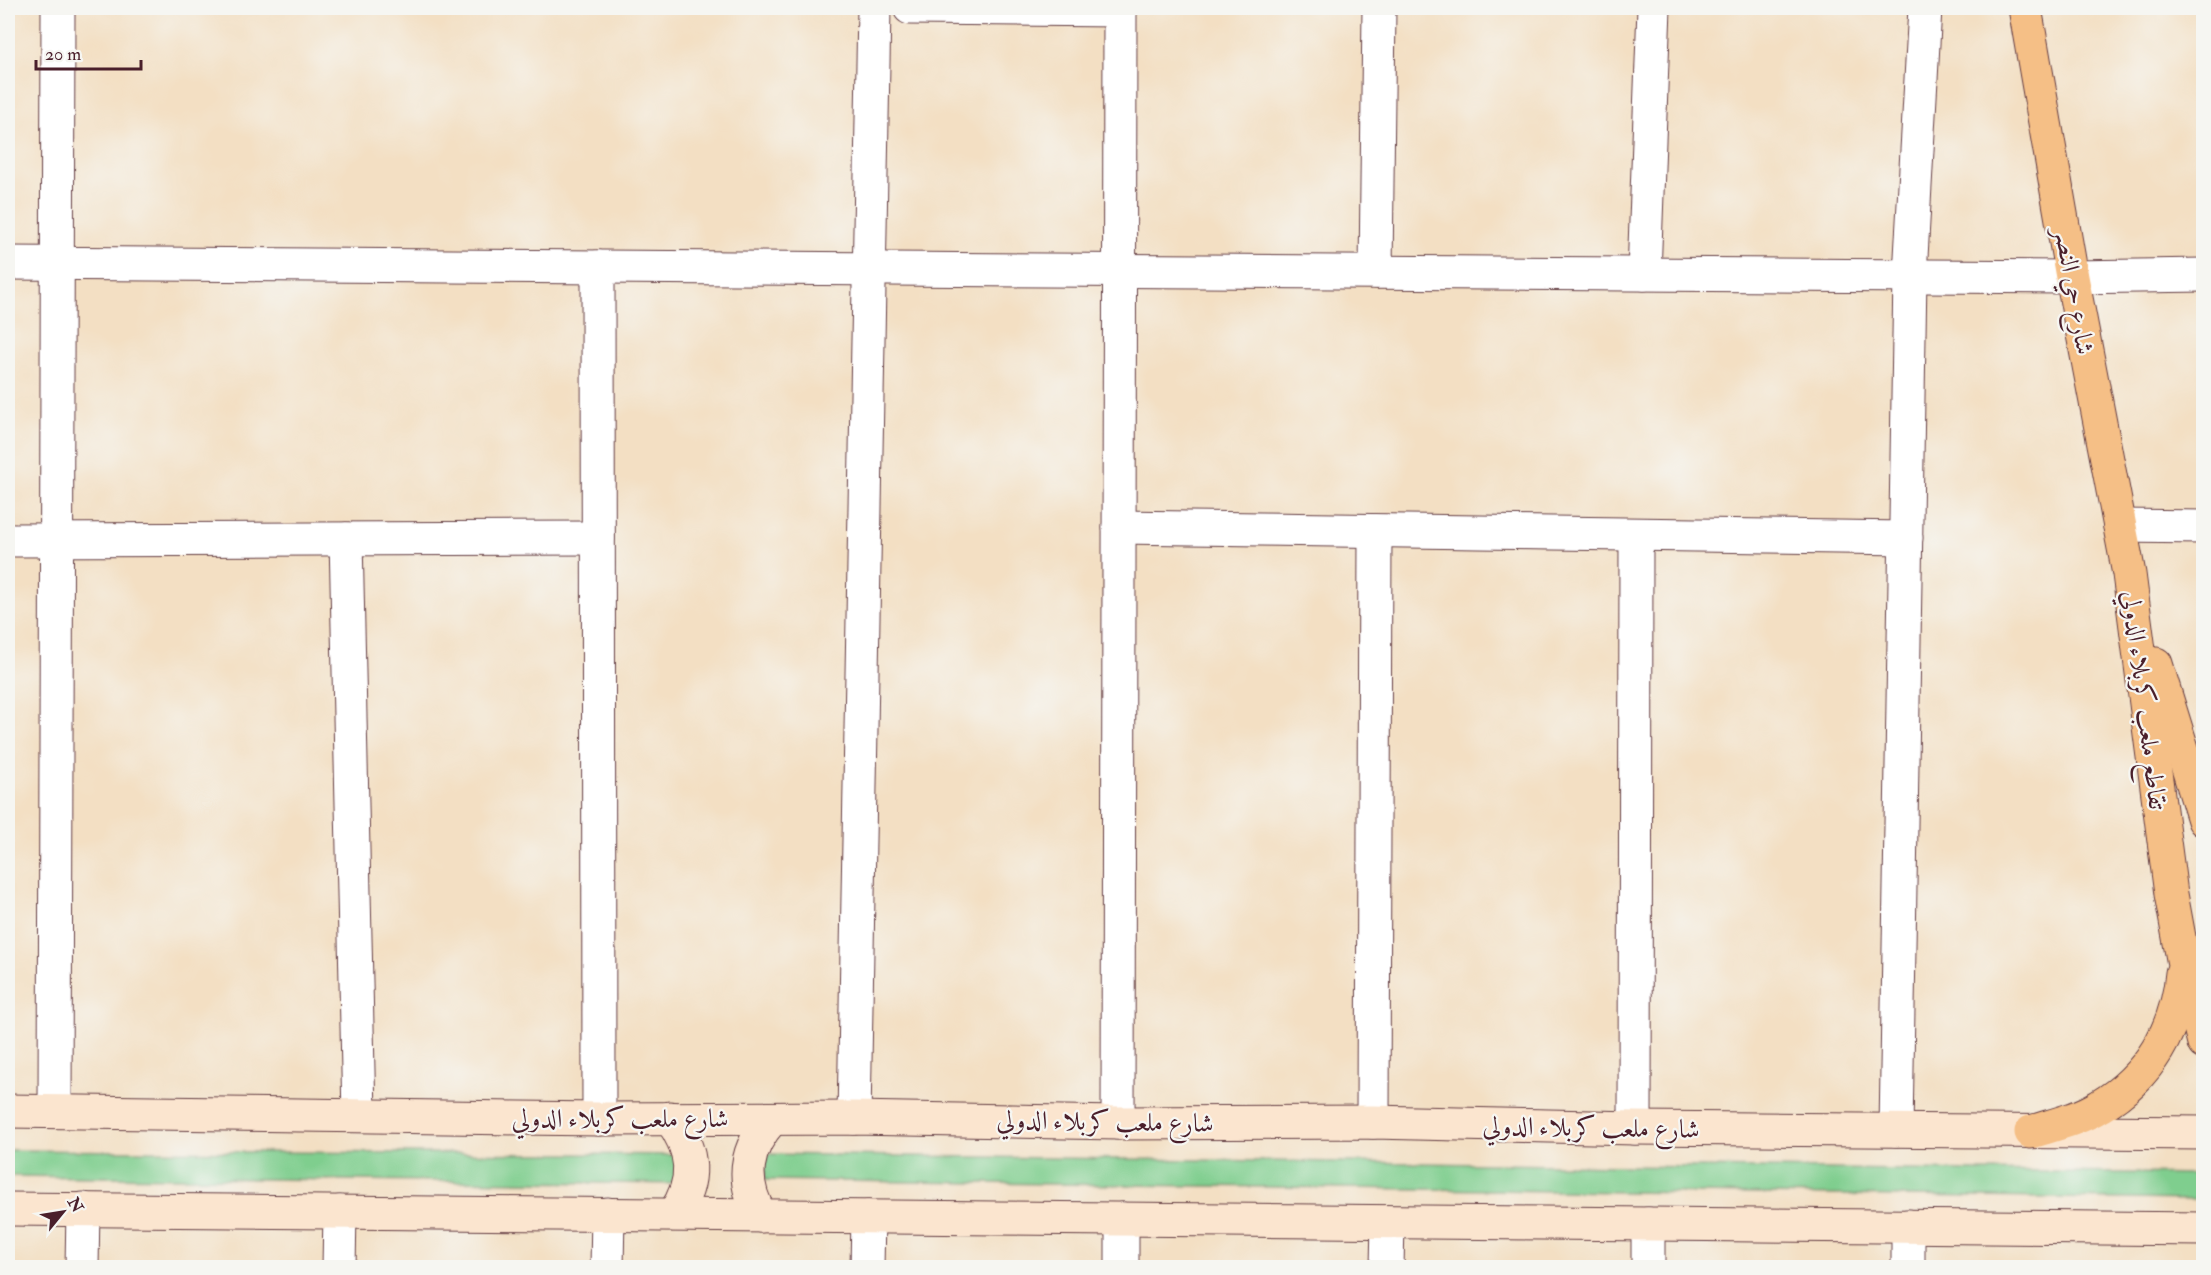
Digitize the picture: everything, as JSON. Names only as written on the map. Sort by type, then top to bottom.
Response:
[{"type":"main road","name":"شارع حي النصر","points":[[2025,8],[2072,277],[2129,574]]},
{"type":"main road","name":"تقاطع ملعب كربلاء الدولي","points":[[2129,574],[2204,820]]},
{"type":"main road","name":"تقاطع ملعب كربلاء الدولي","points":[[2129,574],[2162,831],[2182,959],[2204,1043]]},
{"type":"main road","points":[[2031,1132],[2099,1107],[2128,1086],[2152,1060],[2170,1029],[2180,995],[2182,959]]},
{"type":"main road","name":"شارع ملعب كربلاء الدولي","points":[[8,1111],[599,1119],[854,1118],[1118,1123],[1373,1122],[1635,1128],[2204,1133]]},
{"type":"main road","points":[[670,1118],[687,1144],[691,1173],[682,1202],[674,1214]]},
{"type":"main road","points":[[761,1216],[753,1203],[746,1173],[753,1144],[772,1119]]},
{"type":"main road","points":[[8,1209],[2204,1229]]},
{"type":"street","points":[[55,1112],[58,8]]},
{"type":"street","points":[[854,1118],[874,8]]},
{"type":"street","points":[[910,8],[1120,9],[1118,1123]]},
{"type":"street","points":[[1376,272],[1379,8]]},
{"type":"street","points":[[1644,274],[1653,8]]},
{"type":"street","points":[[1896,1130],[1910,275],[1926,8]]},
{"type":"street","points":[[8,263],[2072,277],[2204,275]]},
{"type":"street","points":[[598,267],[599,1119]]},
{"type":"street","points":[[2120,526],[2204,527]]},
{"type":"street","points":[[1119,527],[1906,538]]},
{"type":"street","points":[[1373,1122],[1375,531]]},
{"type":"street","points":[[1635,1128],[1636,535]]},
{"type":"street","points":[[8,540],[598,538]]},
{"type":"street","points":[[346,539],[358,1115]]},
{"type":"street","points":[[82,1268],[83,1209]]},
{"type":"street","points":[[339,1268],[340,1212]]},
{"type":"street","points":[[608,1214],[608,1268]]},
{"type":"street","points":[[867,1268],[868,1217]]},
{"type":"street","points":[[1122,1219],[1122,1268]]},
{"type":"street","points":[[1387,1268],[1388,1222]]},
{"type":"street","points":[[1648,1224],[1648,1268]]},
{"type":"street","points":[[1908,1226],[1908,1268]]},
{"type":"green space","points":[[8,1150],[692,1155],[690,1184],[8,1176]]},
{"type":"green space","points":[[766,1154],[2198,1174],[2199,1200],[765,1180]]}]
